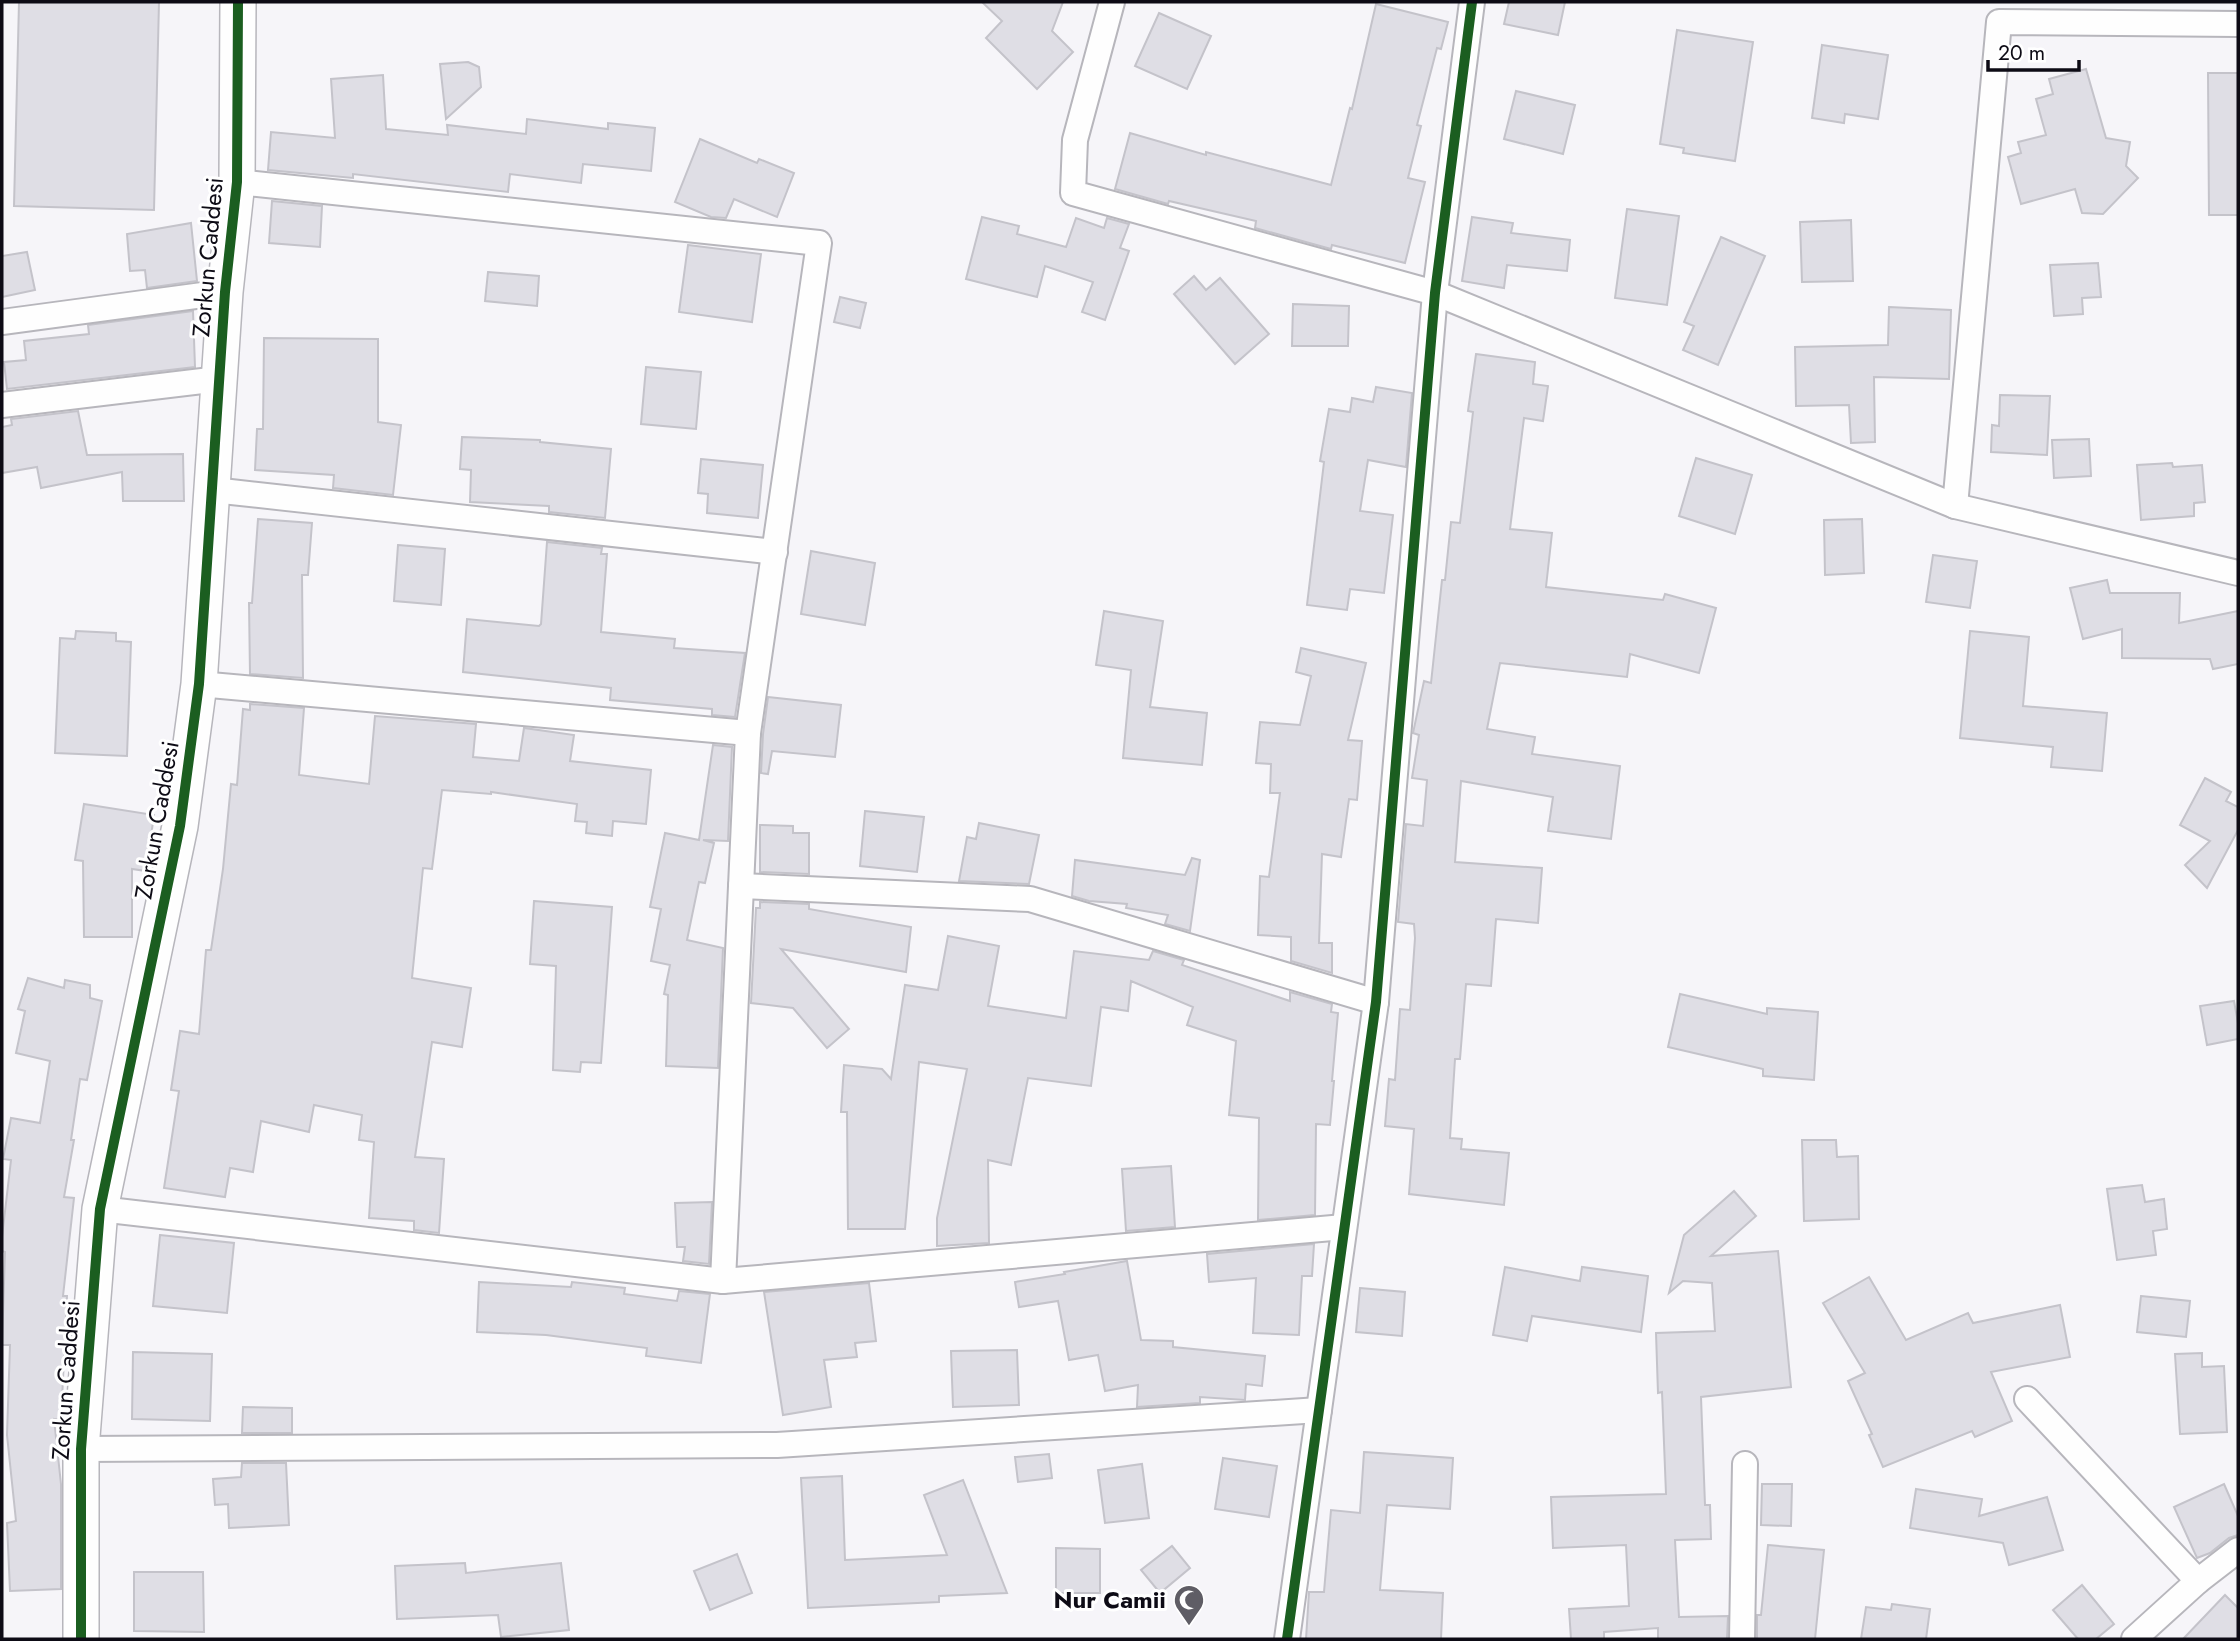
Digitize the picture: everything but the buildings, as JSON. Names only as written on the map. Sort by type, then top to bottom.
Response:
[{"type":"street","name":"Zorkun Caddesi","points":[[80,1639],[81,1449],[100,1209],[180,826],[199,684],[225,292],[237,181],[238,2]]},
{"type":"street","points":[[1112,2],[1075,140],[1073,192],[1435,293],[1955,506],[2238,573]]},
{"type":"street","points":[[1287,1639],[1376,1002],[1435,293],[1472,2]]},
{"type":"street","points":[[1955,506],[1999,22],[2238,24]]},
{"type":"street","points":[[237,181],[820,243],[748,733],[723,1281]]},
{"type":"street","points":[[2,322],[225,292]]},
{"type":"street","points":[[2,405],[219,379]]},
{"type":"street","points":[[213,491],[775,552]]},
{"type":"street","points":[[199,684],[748,733]]},
{"type":"street","points":[[741,886],[1030,900],[1376,1002]]},
{"type":"street","points":[[100,1209],[723,1281],[1345,1227]]},
{"type":"street","points":[[2027,1399],[2198,1581]]},
{"type":"street","points":[[81,1449],[777,1445],[1319,1410]]},
{"type":"street","points":[[1742,1639],[1745,1464]]},
{"type":"street","points":[[2134,1639],[2198,1581],[2238,1550]]},
{"type":"cycle path","points":[[81,1639],[81,1449],[100,1209],[180,826],[199,684],[225,292],[237,182],[238,2]]},
{"type":"cycle path","points":[[1287,1639],[1376,1002],[1435,293],[1472,2]]},
{"type":"place","name":"Nur Camii","points":[[1189,1627]]}]
